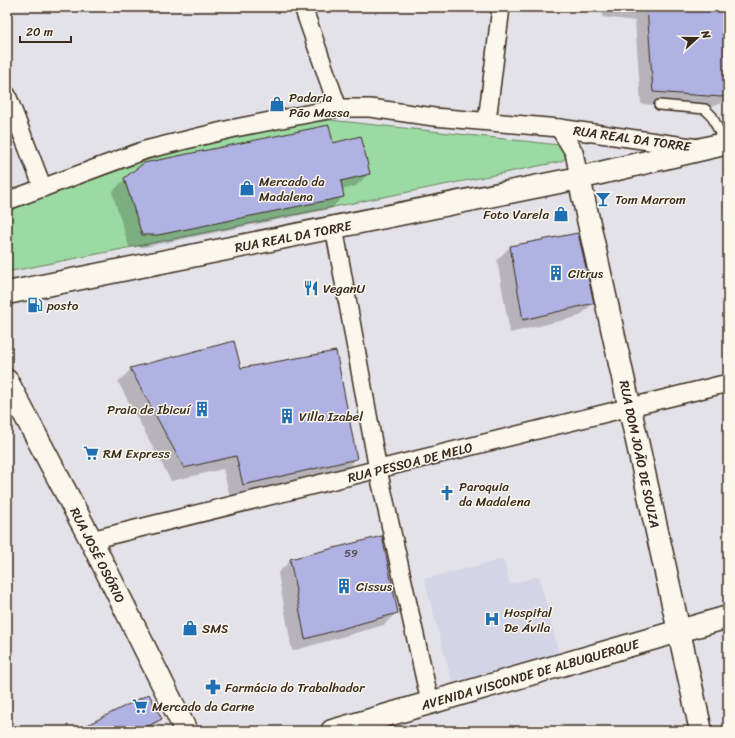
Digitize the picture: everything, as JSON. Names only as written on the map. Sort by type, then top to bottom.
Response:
[{"type":"main road","name":"RUA REAL DA TORRE","points":[[7,293],[579,178],[727,143]]},
{"type":"main road","name":"RUA DOM JOÃO DE SOUZA","points":[[579,178],[701,731]]},
{"type":"main road","name":"RUA JOSÉ OSÓRIO","points":[[7,382],[91,540],[183,728]]},
{"type":"main road","name":"AVENIDA VISCONDE DE ALBUQUERQUE","points":[[332,731],[728,617]]},
{"type":"street","points":[[303,7],[338,108]]},
{"type":"street","points":[[487,121],[500,7]]},
{"type":"street","points":[[7,95],[43,188]]},
{"type":"street","name":"RUA REAL DA TORRE","points":[[7,201],[145,150],[235,128],[338,108],[370,108],[434,117],[559,128],[704,148]]},
{"type":"street","name":"RUA REAL DA TORRE","points":[[559,128],[574,152],[579,178]]},
{"type":"street","points":[[334,227],[378,470],[430,702]]},
{"type":"street","name":"RUA PESSOA DE MELO","points":[[91,540],[728,383]]},
{"type":"lane","points":[[659,105],[704,109],[712,116],[727,143]]},
{"type":"shaded area","name":"Hospital De Ávila","points":[[503,559],[510,584],[539,576],[559,654],[452,682],[424,579]]},
{"type":"green space","points":[[330,120],[560,145],[566,155],[563,160],[559,162],[7,272],[7,210],[187,146],[310,122]]},
{"type":"building","points":[[647,7],[728,7],[728,94],[721,97],[653,92]]},
{"type":"building","name":"Mercado da Madalena","points":[[329,125],[333,143],[361,136],[370,174],[341,181],[344,197],[158,235],[142,235],[124,178],[144,163]]},
{"type":"building","name":"Citrus","points":[[578,233],[594,303],[523,320],[510,246]]},
{"type":"building","name":"Villa Izabel","points":[[234,341],[241,368],[336,351],[357,459],[243,485],[236,456],[184,468],[130,368]]},
{"type":"building","name":"Cissus","points":[[382,536],[398,613],[305,639],[290,559]]},
{"type":"building","name":"Mercado da Carne","points":[[149,694],[162,719],[138,731],[75,731]]},
{"type":"place","name":"Padaria Pão Massa","points":[[277,104]]},
{"type":"place","name":"Mercado da Madalena","points":[[247,188]]},
{"type":"place","name":"Tom Marrom","points":[[603,199]]},
{"type":"place","name":"Foto Varela","points":[[561,214]]},
{"type":"place","name":"Citrus","points":[[556,273]]},
{"type":"place","name":"VeganU","points":[[311,288]]},
{"type":"place","name":"posto","points":[[35,305]]},
{"type":"place","name":"Praia de Ibicuí","points":[[202,409]]},
{"type":"place","name":"Villa Izabel","points":[[287,416]]},
{"type":"place","name":"RM Express","points":[[91,453]]},
{"type":"place","name":"Paroquia da Madalena","points":[[447,493]]},
{"type":"place","name":"Cissus","points":[[344,586]]},
{"type":"place","name":"Hospital De Ávila","points":[[492,619]]},
{"type":"place","name":"SMS","points":[[190,628]]},
{"type":"place","name":"Farmácia do Trabalhador","points":[[213,687]]},
{"type":"place","name":"Mercado da Carne","points":[[140,706]]}]
